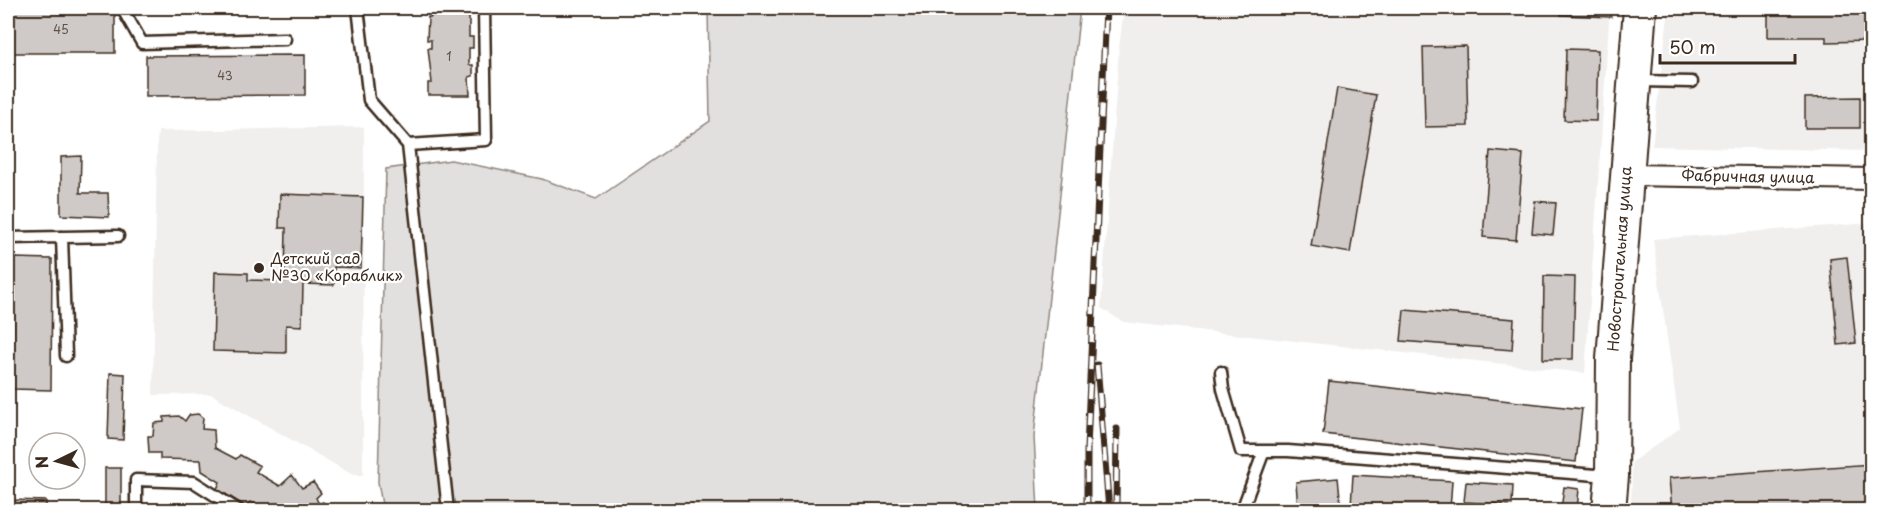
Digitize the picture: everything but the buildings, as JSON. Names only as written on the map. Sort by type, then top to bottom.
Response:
[{"type":"main road","name":"Новостроительная улица","points":[[1609,510],[1612,476],[1613,359],[1625,175],[1640,8]]},
{"type":"street","name":"Фабричная улица","points":[[1625,175],[1872,179]]},
{"type":"lane","points":[[122,8],[142,43],[285,39]]},
{"type":"lane","points":[[358,8],[369,100],[408,145],[448,510]]},
{"type":"lane","points":[[408,145],[486,140],[484,8]]},
{"type":"lane","points":[[1633,81],[1692,82]]},
{"type":"lane","points":[[8,238],[118,236]]},
{"type":"lane","points":[[62,237],[66,356]]},
{"type":"lane","points":[[1221,372],[1222,389],[1241,451],[1612,476]]},
{"type":"lane","points":[[1242,510],[1264,451]]},
{"type":"lane","points":[[136,510],[136,480],[166,479],[194,482],[238,510]]},
{"type":"shaded area","points":[[708,8],[1080,8],[1034,437],[1038,510],[383,510],[378,482],[386,169],[451,160],[542,179],[596,199],[710,121]]},
{"type":"shaded area","points":[[1124,8],[1610,8],[1585,373],[1123,322],[1101,308],[1119,48]]},
{"type":"shaded area","points":[[1669,8],[1871,8],[1871,151],[1652,146]]},
{"type":"shaded area","name":"Детский сад №30 «Кораблик»","points":[[364,127],[363,475],[353,475],[211,394],[153,395],[157,142],[158,131]]},
{"type":"shaded area","points":[[1871,223],[1871,510],[1631,510],[1632,462],[1680,428],[1653,239]]},
{"type":"railway","points":[[1087,510],[1087,449],[1106,8]]},
{"type":"railway","points":[[1097,365],[1109,510]]},
{"type":"railway","points":[[1116,510],[1117,429]]},
{"type":"place","name":"Детский сад №30 «Кораблик»","points":[[259,268]]}]
